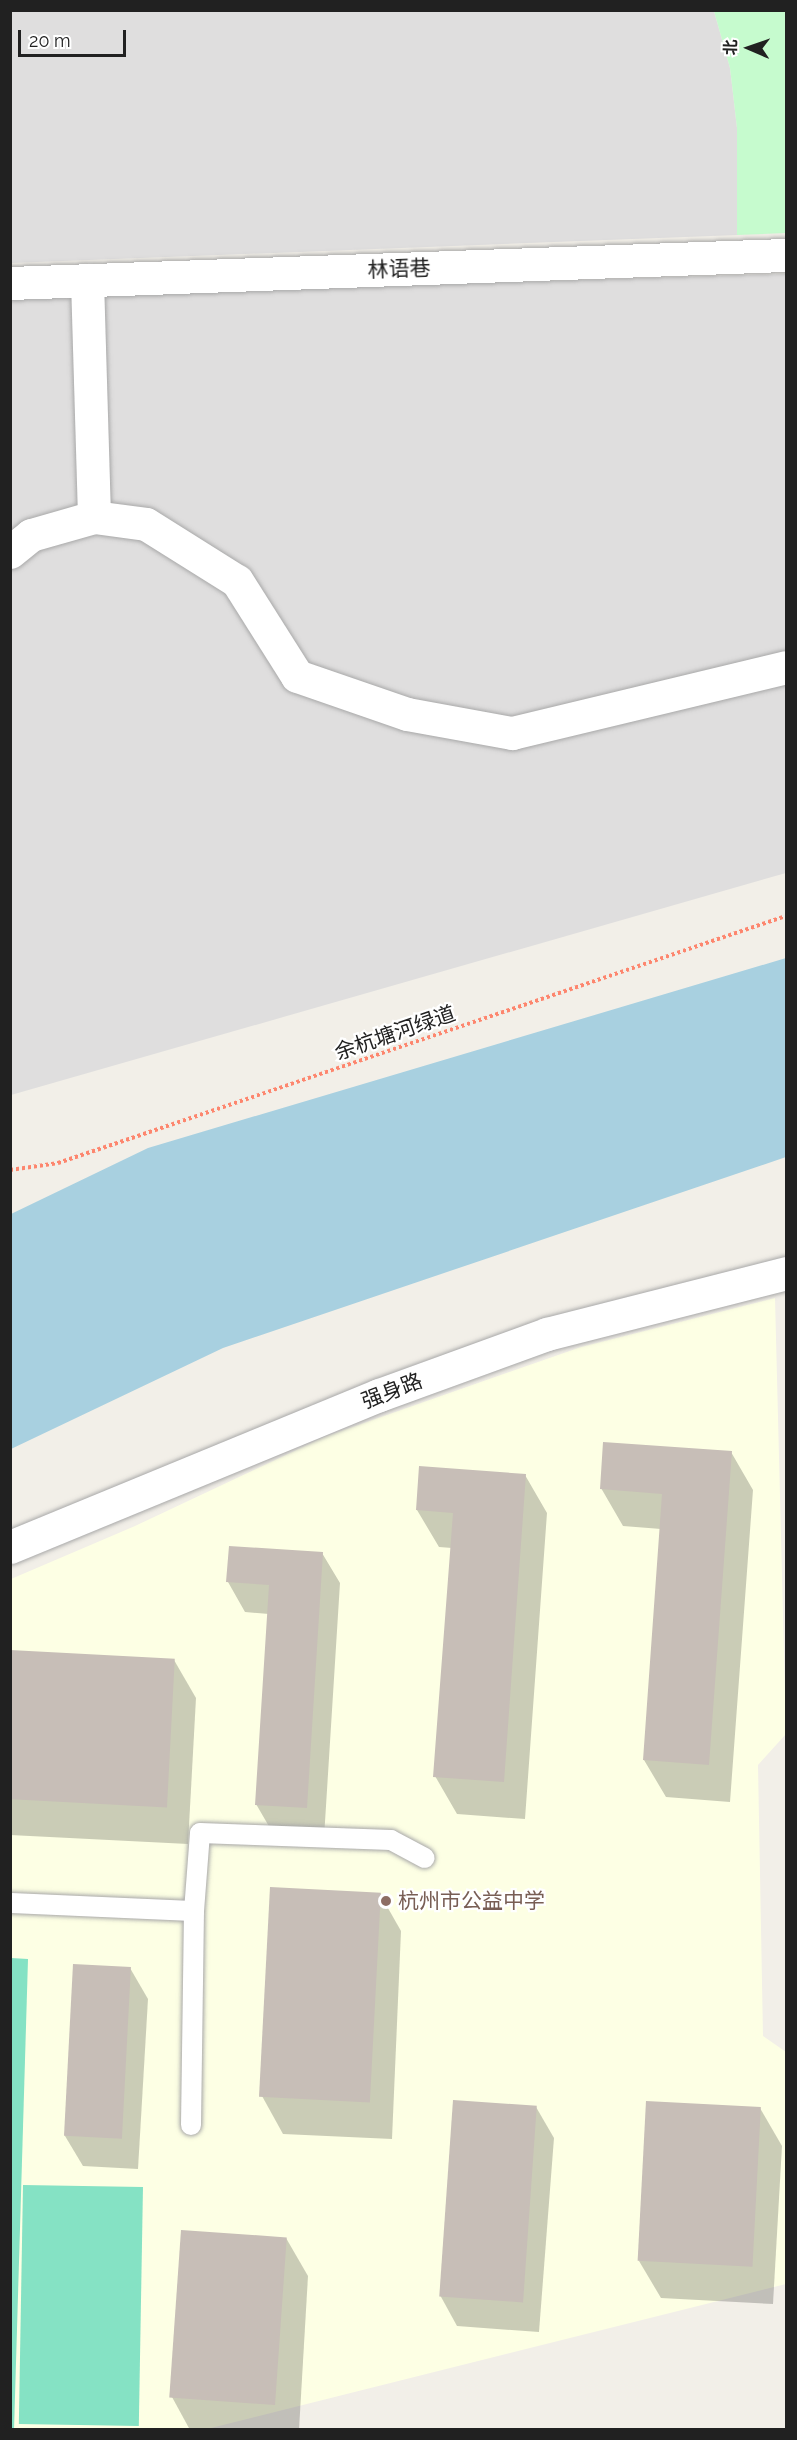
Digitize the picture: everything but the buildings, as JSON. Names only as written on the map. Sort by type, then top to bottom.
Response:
[{"type":"street","name":"林语巷","points":[[10,283],[786,255]]},
{"type":"street","points":[[87,280],[94,517]]},
{"type":"street","points":[[10,552],[31,535],[94,517],[146,524],[237,581],[297,676],[407,714],[512,733],[786,667]]},
{"type":"street","name":"强身路","points":[[10,1547],[379,1395],[547,1334],[786,1273]]},
{"type":"lane","points":[[191,2125],[194,1911],[200,1833],[391,1840],[425,1858]]},
{"type":"lane","points":[[10,1903],[194,1911]]},
{"type":"path","name":"余杭塘河绿道","points":[[10,1170],[58,1163],[786,916]]},
{"type":"shaded area","points":[[10,11],[714,11],[730,68],[737,128],[737,235],[11,263]]},
{"type":"shaded area","points":[[786,274],[786,873],[11,1095],[10,296]]},
{"type":"shaded area","name":"杭州市公益中学","points":[[775,1298],[786,1734],[758,1765],[763,2036],[786,2052],[786,2284],[207,2429],[11,2430],[11,1579],[135,1526],[324,1437],[581,1347]]},
{"type":"green space","points":[[714,11],[786,11],[786,233],[737,235],[737,128],[730,68]]},
{"type":"green space","points":[[11,1958],[28,1959],[14,2430],[10,2429]]},
{"type":"green space","points":[[23,2185],[143,2187],[139,2426],[19,2424]]},
{"type":"water","points":[[786,958],[786,1157],[223,1348],[11,1449],[11,1214],[148,1148]]},
{"type":"place","name":"杭州市公益中学","points":[[386,1901]]}]
